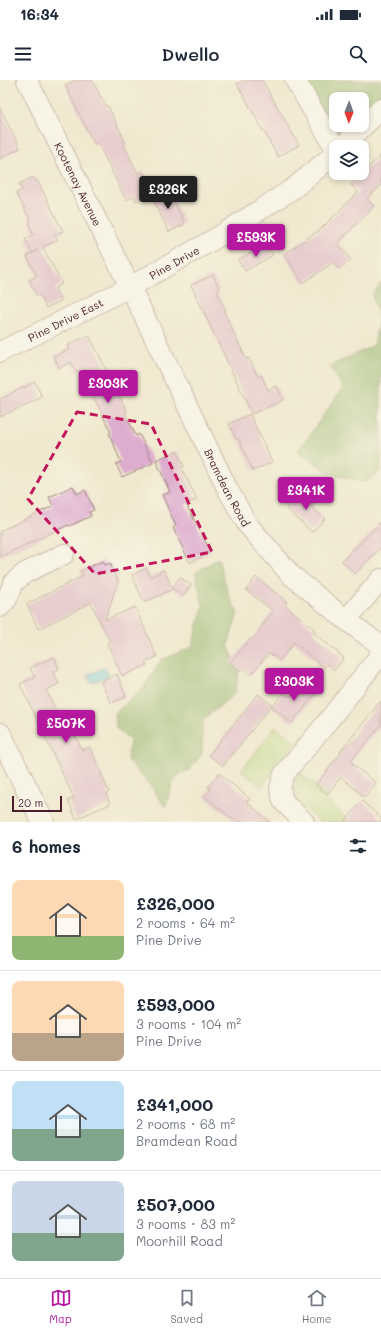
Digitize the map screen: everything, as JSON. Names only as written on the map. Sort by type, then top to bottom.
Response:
[{"type":"main road","points":[[0,734],[43,822]]},
{"type":"street","name":"Kootenay Avenue","points":[[27,80],[130,287]]},
{"type":"street","points":[[295,80],[331,140]]},
{"type":"street","points":[[349,140],[381,109]]},
{"type":"street","name":"Pine Drive","points":[[130,287],[218,237],[294,188],[329,159]]},
{"type":"street","name":"Pine Drive East","points":[[0,352],[130,287]]},
{"type":"street","name":"Bramdean Road","points":[[130,287],[228,490],[247,524],[291,575],[346,620],[381,646]]},
{"type":"street","points":[[0,607],[7,599],[14,582],[25,573],[64,554]]},
{"type":"street","points":[[346,620],[381,579]]},
{"type":"street","points":[[304,822],[283,801],[280,788],[284,774],[381,654]]},
{"type":"highlighted area","points":[[77,412],[151,424],[212,552],[95,574],[28,499]]},
{"type":"green space","points":[[299,80],[381,80],[380,100],[369,113],[369,92],[329,92],[329,121]]},
{"type":"green space","points":[[337,132],[350,132],[348,134]]},
{"type":"green space","points":[[381,283],[381,471],[365,482],[329,473],[298,451],[343,388],[330,366],[374,345],[379,318],[372,295]]},
{"type":"green space","points":[[218,558],[229,596],[238,613],[228,645],[239,671],[235,693],[203,720],[202,754],[189,770],[181,773],[173,782],[165,807],[152,788],[127,760],[130,740],[116,728],[115,713],[144,687],[161,660],[192,647],[203,606],[195,573]]},
{"type":"green space","points":[[275,727],[296,742],[262,787],[241,771]]},
{"type":"green space","points":[[300,772],[327,794],[325,798],[347,819],[344,822],[320,822],[297,801],[295,780]]},
{"type":"water","points":[[105,667],[109,676],[91,683],[87,675]]},
{"type":"building","points":[[76,80],[92,80],[106,106],[108,106],[126,143],[124,145],[138,174],[143,171],[148,181],[156,177],[162,189],[136,201],[134,196],[126,200],[98,143],[94,144],[65,85]]},
{"type":"building","points":[[244,80],[262,80],[299,145],[278,157],[237,84]]},
{"type":"building","points":[[0,108],[20,148],[0,159]]},
{"type":"building","points":[[381,155],[381,185],[367,199],[374,206],[338,243],[351,260],[339,269],[334,262],[303,283],[284,254],[321,229],[358,192],[351,185],[356,180],[369,180],[369,167]]},
{"type":"building","points":[[33,177],[35,181],[37,180],[63,231],[55,235],[57,240],[43,247],[62,284],[55,288],[61,301],[46,308],[40,295],[37,296],[29,280],[37,276],[27,256],[38,250],[32,253],[25,239],[33,235],[29,222],[31,221],[16,193],[22,190],[19,184]]},
{"type":"building","points":[[167,187],[185,224],[169,232],[151,195]]},
{"type":"building","points":[[266,244],[273,255],[245,271],[238,260]]},
{"type":"building","points":[[213,275],[220,290],[217,292],[226,311],[224,312],[246,359],[249,358],[258,377],[261,375],[268,390],[277,386],[283,400],[252,414],[191,285]]},
{"type":"building","points":[[89,335],[127,411],[125,413],[136,436],[139,434],[153,463],[122,477],[116,464],[121,462],[109,433],[111,432],[80,370],[76,372],[71,362],[59,368],[54,356],[70,349],[68,345]]},
{"type":"building","points":[[35,382],[42,397],[0,417],[0,399]]},
{"type":"building","points":[[250,414],[272,462],[253,471],[238,438],[236,439],[229,424]]},
{"type":"building","points":[[177,451],[184,466],[181,467],[197,500],[186,504],[211,552],[190,563],[173,528],[176,526],[162,495],[170,492],[156,460]]},
{"type":"building","points":[[73,486],[77,494],[85,490],[94,510],[89,512],[91,516],[69,526],[68,525],[0,557],[0,531],[53,506],[49,497]]},
{"type":"building","points":[[303,490],[316,502],[311,506],[325,519],[312,532],[286,508]]},
{"type":"building","points":[[381,522],[381,547],[355,574],[342,561]]},
{"type":"building","points":[[103,561],[105,565],[110,563],[118,581],[105,620],[135,607],[157,657],[145,662],[147,665],[122,676],[107,643],[110,642],[91,603],[38,629],[27,604],[83,576],[80,571]]},
{"type":"building","points":[[146,568],[150,577],[164,570],[172,588],[180,577],[191,585],[183,596],[173,589],[144,602],[132,575]]},
{"type":"building","points":[[256,577],[287,602],[285,605],[315,630],[313,632],[344,658],[334,670],[327,664],[324,668],[294,642],[280,661],[269,653],[251,675],[242,668],[240,671],[230,663],[250,639],[252,640],[273,611],[246,590]]},
{"type":"building","points":[[54,657],[59,669],[53,672],[59,684],[46,690],[57,713],[63,710],[82,750],[90,747],[109,792],[106,794],[110,804],[76,819],[68,800],[74,798],[20,684],[35,677],[30,668]]},
{"type":"building","points":[[117,674],[126,697],[111,703],[101,682]]},
{"type":"building","points":[[303,681],[316,693],[292,723],[272,707],[284,692],[290,697]]},
{"type":"building","points":[[258,694],[272,705],[223,766],[209,755]]},
{"type":"building","points":[[381,701],[381,725],[351,761],[353,763],[352,764],[376,783],[364,797],[341,777],[327,794],[316,785],[341,753],[340,752]]},
{"type":"building","points":[[219,773],[250,799],[247,802],[270,822],[236,822],[204,796],[211,789],[208,787]]},
{"type":"building","points":[[362,801],[381,818],[381,822],[344,822]]}]
